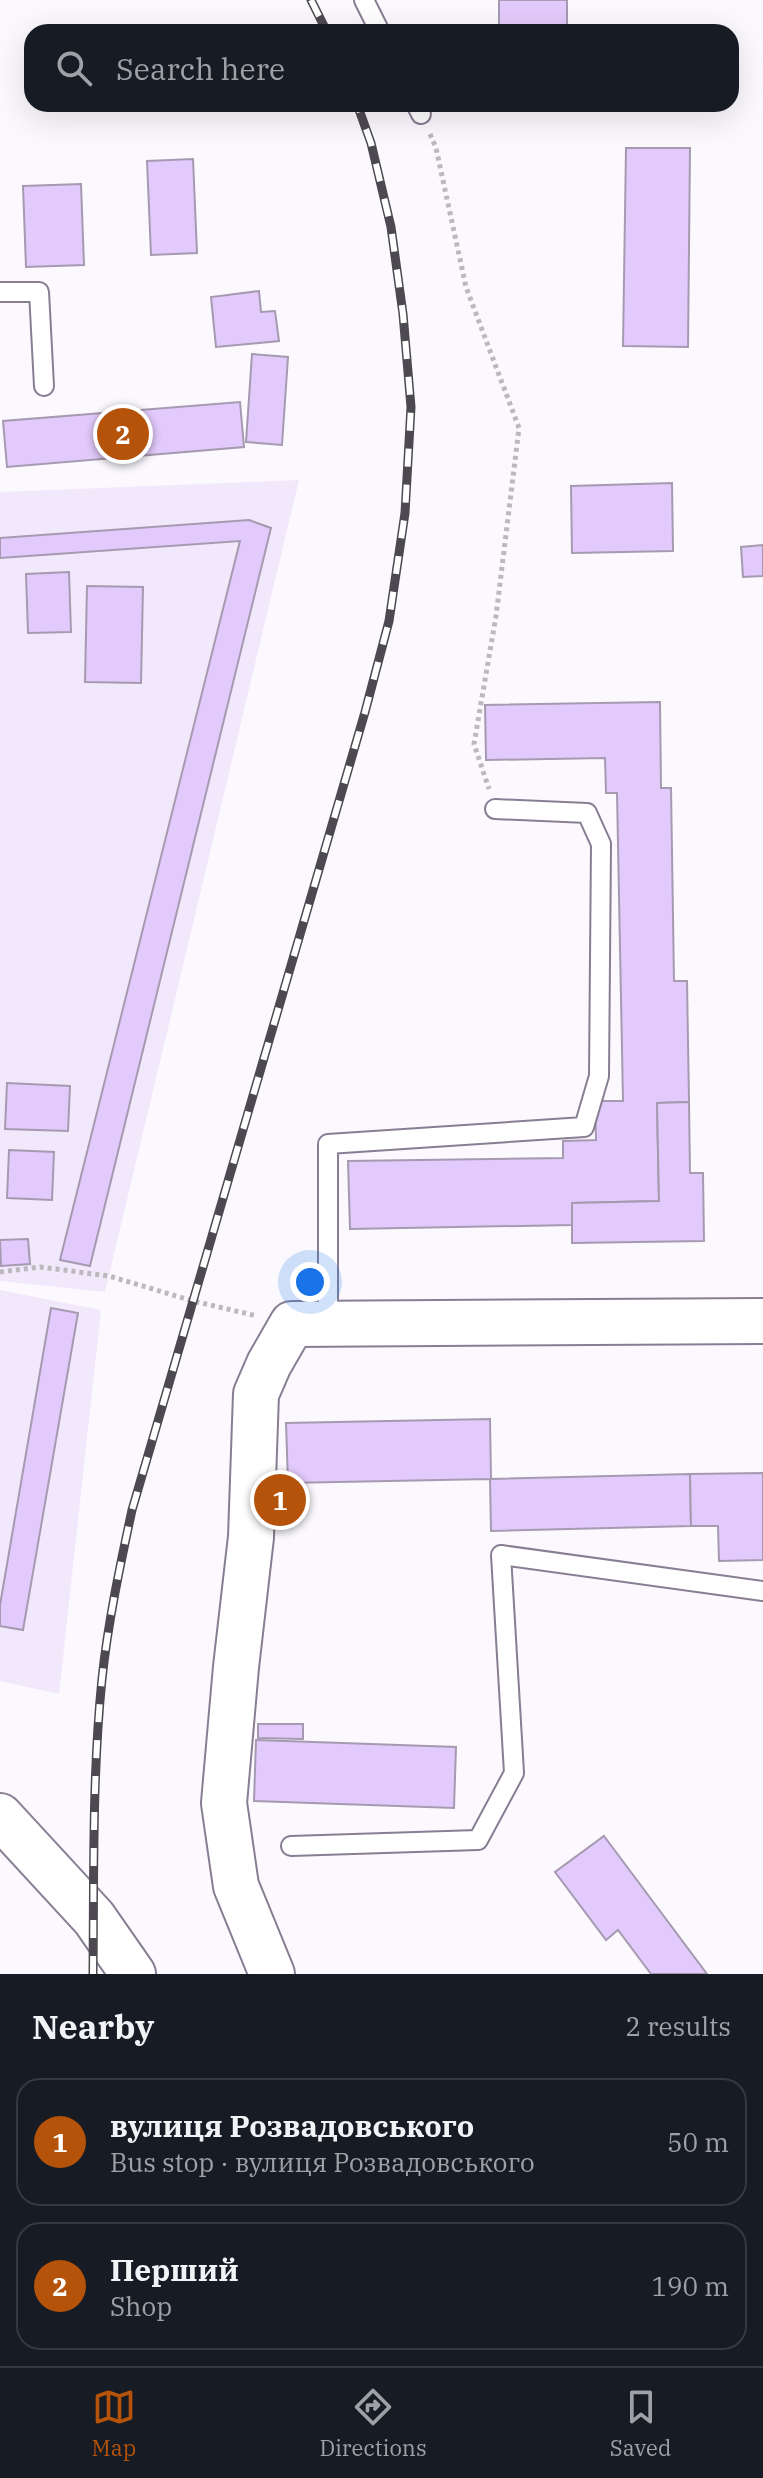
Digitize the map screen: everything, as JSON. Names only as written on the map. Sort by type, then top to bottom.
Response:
[{"type":"street","points":[[272,1974],[236,1886],[224,1803],[251,1537],[256,1394],[269,1364],[310,1324],[763,1321]]},
{"type":"street","points":[[0,1816],[94,1918],[133,1974]]},
{"type":"lane","points":[[364,0],[376,24]]},
{"type":"lane","points":[[0,292],[39,292],[44,386]]},
{"type":"lane","points":[[310,1324],[328,1144],[584,1127],[599,1076],[601,844],[587,813],[495,809]]},
{"type":"lane","points":[[291,1846],[478,1840],[514,1773],[501,1555],[763,1591]]},
{"type":"path","points":[[419,112],[436,148],[466,287],[519,428],[496,616],[474,744],[495,809]]},
{"type":"path","points":[[0,1272],[40,1267],[109,1276],[193,1301],[310,1324]]},
{"type":"shaded area","points":[[299,480],[105,1292],[0,1281],[0,492]]},
{"type":"shaded area","points":[[0,1290],[101,1310],[59,1694],[0,1681]]},
{"type":"building","points":[[499,0],[567,0],[567,24],[499,24]]},
{"type":"building","points":[[626,148],[690,148],[688,347],[623,346]]},
{"type":"building","points":[[193,159],[197,253],[151,255],[147,161]]},
{"type":"building","points":[[81,184],[84,265],[26,267],[23,186]]},
{"type":"building","points":[[259,291],[261,312],[275,311],[279,341],[216,347],[211,297]]},
{"type":"building","points":[[252,354],[288,357],[282,445],[246,442]]},
{"type":"building","points":[[240,402],[244,447],[7,467],[3,421]]},
{"type":"building","points":[[672,483],[673,551],[572,553],[571,486]]},
{"type":"building","points":[[249,520],[271,528],[90,1266],[60,1260],[240,541],[0,558],[0,538]]},
{"type":"building","points":[[763,545],[763,576],[743,577],[741,547]]},
{"type":"building","points":[[69,572],[71,632],[28,633],[26,574]]},
{"type":"building","points":[[87,586],[143,587],[141,683],[85,682]]},
{"type":"building","points":[[660,702],[661,788],[671,788],[674,981],[687,981],[689,1102],[657,1103],[659,1201],[572,1203],[572,1225],[350,1229],[348,1161],[563,1158],[563,1141],[596,1140],[595,1101],[623,1101],[617,793],[606,793],[605,758],[486,760],[485,705]]},
{"type":"building","points":[[7,1083],[70,1086],[68,1131],[5,1129]]},
{"type":"building","points":[[689,1102],[690,1173],[703,1173],[704,1241],[572,1243],[572,1203],[659,1201],[657,1103]]},
{"type":"building","points":[[9,1150],[54,1152],[52,1200],[7,1198]]},
{"type":"building","points":[[28,1239],[30,1264],[1,1266],[0,1240]]},
{"type":"building","points":[[51,1308],[78,1313],[23,1630],[0,1626],[0,1605]]},
{"type":"building","points":[[490,1419],[491,1479],[690,1474],[691,1526],[491,1531],[490,1479],[288,1483],[286,1423]]},
{"type":"building","points":[[763,1473],[763,1560],[719,1561],[718,1526],[691,1526],[690,1474]]},
{"type":"building","points":[[258,1724],[303,1724],[303,1739],[258,1738]]},
{"type":"building","points":[[256,1740],[456,1747],[454,1808],[254,1801]]},
{"type":"building","points":[[604,1836],[707,1974],[651,1974],[618,1930],[606,1940],[555,1872]]},
{"type":"railway","points":[[311,0],[323,24]]},
{"type":"railway","points":[[93,1974],[94,1826],[102,1679],[132,1510],[365,712],[389,621],[405,513],[411,407],[403,314],[391,227],[371,143],[360,112]]},
{"type":"place","name":"Перший","points":[[123,434]]},
{"type":"place","name":"вулиця Розвадовського","points":[[280,1500]]}]
